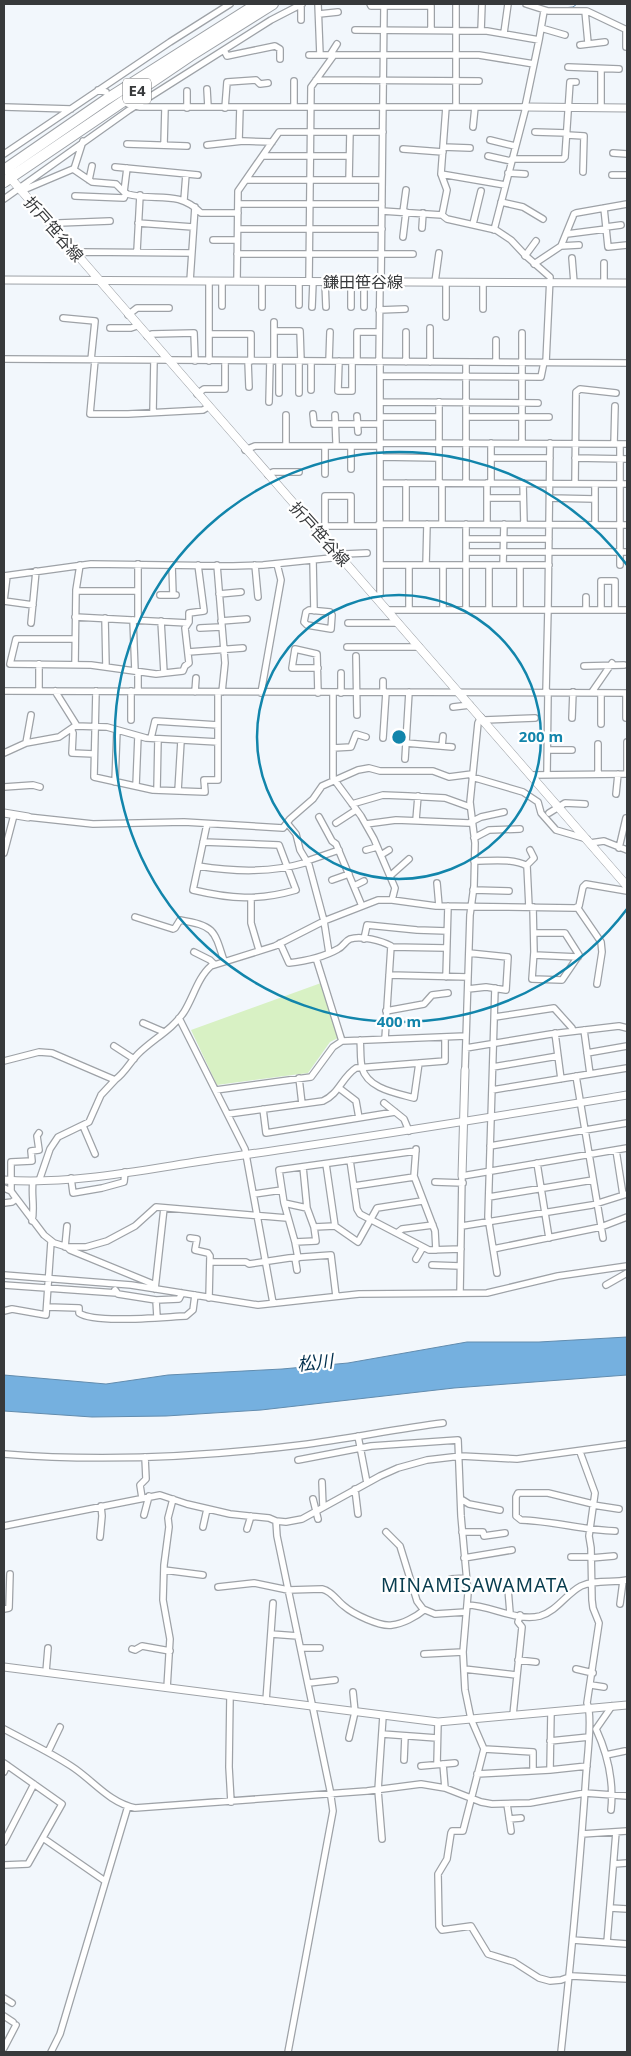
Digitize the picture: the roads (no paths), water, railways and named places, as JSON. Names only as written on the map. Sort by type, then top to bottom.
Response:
[{"type":"highway","name":"E4","points":[[4,170],[114,94],[256,4]]},
{"type":"highway","name":"E4","points":[[8,182],[190,56],[273,4]]},
{"type":"main road","name":"折戸笹谷線","points":[[8,182],[20,190],[627,886]]},
{"type":"street","points":[[4,154],[230,4]]},
{"type":"street","points":[[4,199],[20,190],[83,141],[135,106],[271,20],[301,4],[301,20]]},
{"type":"street","points":[[318,4],[320,54]]},
{"type":"street","points":[[370,4],[371,6],[431,6],[430,30]]},
{"type":"street","points":[[456,4],[456,107]]},
{"type":"street","points":[[482,4],[482,31]]},
{"type":"street","points":[[504,33],[508,4]]},
{"type":"street","points":[[526,4],[544,11],[585,11],[627,30],[626,48]]},
{"type":"street","points":[[377,598],[380,594],[379,310],[382,229],[384,6]]},
{"type":"street","points":[[494,230],[526,107],[544,11]]},
{"type":"street","points":[[585,11],[588,43]]},
{"type":"street","points":[[319,14],[338,12]]},
{"type":"street","points":[[541,28],[565,35]]},
{"type":"street","points":[[355,30],[482,31],[539,40]]},
{"type":"street","points":[[580,45],[605,42]]},
{"type":"street","points":[[312,307],[309,253],[311,87],[337,44]]},
{"type":"street","points":[[224,50],[227,56],[275,46],[280,49],[280,59]]},
{"type":"street","points":[[309,54],[479,55],[534,64]]},
{"type":"street","points":[[568,67],[619,69]]},
{"type":"street","points":[[601,69],[601,108]]},
{"type":"street","points":[[225,108],[227,82],[256,80],[260,84],[268,83]]},
{"type":"street","points":[[316,80],[479,81]]},
{"type":"street","points":[[294,81],[294,108]]},
{"type":"street","points":[[488,156],[512,160],[563,159],[565,157],[570,82],[576,82]]},
{"type":"street","points":[[208,89],[208,108]]},
{"type":"street","points":[[98,90],[106,92]]},
{"type":"street","points":[[187,91],[187,108]]},
{"type":"street","points":[[128,104],[165,108],[627,108]]},
{"type":"street","points":[[442,215],[447,190],[441,174],[446,107]]},
{"type":"street","points":[[473,127],[475,107]]},
{"type":"street","points":[[4,108],[71,109]]},
{"type":"street","points":[[164,145],[165,108]]},
{"type":"street","points":[[239,141],[240,108]]},
{"type":"street","points":[[237,281],[238,191],[279,132],[383,132]]},
{"type":"street","points":[[349,180],[350,132]]},
{"type":"street","points":[[535,132],[584,136],[583,172]]},
{"type":"street","points":[[490,140],[515,146]]},
{"type":"street","points":[[74,170],[83,141]]},
{"type":"street","points":[[207,145],[239,141],[272,142]]},
{"type":"street","points":[[127,144],[187,146]]},
{"type":"street","points":[[403,149],[443,150],[470,148]]},
{"type":"street","points":[[613,153],[627,154]]},
{"type":"street","points":[[263,156],[349,156]]},
{"type":"street","points":[[89,180],[92,166]]},
{"type":"street","points":[[115,167],[198,175]]},
{"type":"street","points":[[75,196],[124,198],[128,168]]},
{"type":"street","points":[[74,170],[92,182],[116,184],[125,193],[184,200],[201,213],[238,213]]},
{"type":"street","points":[[20,190],[74,170]]},
{"type":"street","points":[[508,173],[524,174]]},
{"type":"street","points":[[184,200],[186,174]]},
{"type":"street","points":[[441,174],[505,185]]},
{"type":"street","points":[[612,175],[627,175]]},
{"type":"street","points":[[246,180],[382,180]]},
{"type":"street","points":[[403,237],[406,190]]},
{"type":"street","points":[[473,224],[481,191]]},
{"type":"street","points":[[137,251],[140,195]]},
{"type":"street","points":[[501,202],[523,207],[543,218]]},
{"type":"street","points":[[238,204],[310,204],[382,208],[442,215],[447,219],[494,230],[506,236],[525,256],[550,277],[545,362],[542,377],[380,376]]},
{"type":"street","points":[[534,264],[546,258],[561,246],[574,214],[627,204]]},
{"type":"street","points":[[190,281],[195,207]]},
{"type":"street","points":[[604,208],[608,247],[627,245]]},
{"type":"street","points":[[422,228],[423,214]]},
{"type":"street","points":[[53,228],[60,223],[110,221]]},
{"type":"street","points":[[138,223],[193,227]]},
{"type":"street","points":[[567,234],[621,225]]},
{"type":"street","points":[[238,229],[382,229]]},
{"type":"street","points":[[213,240],[237,240]]},
{"type":"street","points":[[525,256],[536,241]]},
{"type":"street","points":[[561,246],[579,245]]},
{"type":"street","points":[[75,254],[83,252],[137,251],[191,253]]},
{"type":"street","points":[[435,282],[438,253]]},
{"type":"street","points":[[237,254],[412,254]]},
{"type":"street","points":[[572,258],[574,283]]},
{"type":"street","points":[[604,263],[604,283]]},
{"type":"street","name":"鎌田笹谷線","points":[[4,280],[627,283]]},
{"type":"street","points":[[209,281],[209,361]]},
{"type":"street","points":[[222,281],[222,306]]},
{"type":"street","points":[[262,282],[262,307]]},
{"type":"street","points":[[299,282],[299,305]]},
{"type":"street","points":[[325,282],[326,307]]},
{"type":"street","points":[[351,282],[351,307]]},
{"type":"street","points":[[364,282],[364,307]]},
{"type":"street","points":[[446,282],[446,317]]},
{"type":"street","points":[[483,309],[484,282]]},
{"type":"street","points":[[128,315],[137,308],[169,308]]},
{"type":"street","points":[[379,310],[405,309]]},
{"type":"street","points":[[63,318],[95,321],[90,414],[203,410],[208,407]]},
{"type":"street","points":[[269,402],[274,361],[274,322]]},
{"type":"street","points":[[110,328],[132,328],[138,326]]},
{"type":"street","points":[[430,328],[430,362]]},
{"type":"street","points":[[274,331],[300,331],[299,393]]},
{"type":"street","points":[[329,362],[330,332]]},
{"type":"street","points":[[339,361],[338,391],[352,391],[357,332],[379,332]]},
{"type":"street","points":[[406,332],[406,362]]},
{"type":"street","points":[[147,336],[152,334],[194,333],[195,362]]},
{"type":"street","points":[[522,333],[522,443]]},
{"type":"street","points":[[210,334],[251,334],[249,387]]},
{"type":"street","points":[[496,340],[496,362]]},
{"type":"street","points":[[4,359],[168,360],[195,362],[627,363]]},
{"type":"street","points":[[154,360],[154,412]]},
{"type":"street","points":[[197,394],[204,389],[225,389],[225,361]]},
{"type":"street","points":[[274,361],[279,393]]},
{"type":"street","points":[[311,361],[311,390]]},
{"type":"street","points":[[466,362],[466,483]]},
{"type":"street","points":[[575,484],[576,392],[580,389],[616,393]]},
{"type":"street","points":[[380,402],[538,403]]},
{"type":"street","points":[[439,402],[442,524]]},
{"type":"street","points":[[614,406],[620,459],[620,565]]},
{"type":"street","points":[[313,414],[314,424],[380,424]]},
{"type":"street","points":[[286,415],[286,445]]},
{"type":"street","points":[[335,415],[336,442]]},
{"type":"street","points":[[358,416],[358,432]]},
{"type":"street","points":[[380,417],[439,417]]},
{"type":"street","points":[[466,417],[549,417]]},
{"type":"street","points":[[487,524],[491,443]]},
{"type":"street","points":[[547,774],[550,443]]},
{"type":"street","points":[[245,450],[255,446],[286,445],[627,444]]},
{"type":"street","points":[[325,446],[325,474]]},
{"type":"street","points":[[351,446],[351,469]]},
{"type":"street","points":[[380,457],[439,458]]},
{"type":"street","points":[[491,458],[550,458]]},
{"type":"street","points":[[575,458],[627,459]]},
{"type":"street","points":[[268,475],[273,472],[300,472]]},
{"type":"street","points":[[380,483],[627,484]]},
{"type":"street","points":[[406,483],[406,524]]},
{"type":"street","points":[[523,483],[524,524]]},
{"type":"street","points":[[594,524],[595,484]]},
{"type":"street","points":[[325,526],[325,496],[351,496],[350,526]]},
{"type":"street","points":[[487,498],[523,498]]},
{"type":"street","points":[[550,498],[595,498]]},
{"type":"street","points":[[620,498],[627,498]]},
{"type":"street","points":[[315,529],[325,526],[406,524],[627,525]]},
{"type":"street","points":[[426,565],[427,524]]},
{"type":"street","points":[[466,524],[466,610]]},
{"type":"street","points":[[503,565],[504,524]]},
{"type":"street","points":[[466,539],[549,539]]},
{"type":"street","points":[[466,552],[627,552]]},
{"type":"street","points":[[33,604],[4,601],[6,576],[80,565],[255,565],[367,553]]},
{"type":"street","points":[[312,560],[314,611]]},
{"type":"street","points":[[138,564],[136,620],[138,691]]},
{"type":"street","points":[[160,595],[175,595],[172,564]]},
{"type":"street","points":[[261,693],[281,580],[277,564]]},
{"type":"street","points":[[380,564],[549,565]]},
{"type":"street","points":[[75,665],[76,591],[80,565]]},
{"type":"street","points":[[75,639],[16,639],[10,664],[75,665],[164,673],[184,671],[188,663],[185,628],[188,623],[189,613],[204,611],[198,565]]},
{"type":"street","points":[[96,691],[94,777],[157,790],[204,792],[204,780],[218,780],[218,725],[220,692],[225,662],[217,565]]},
{"type":"street","points":[[255,565],[258,597]]},
{"type":"street","points":[[409,565],[409,610]]},
{"type":"street","points":[[442,565],[443,610]]},
{"type":"street","points":[[489,565],[489,610]]},
{"type":"street","points":[[520,565],[520,609]]},
{"type":"street","points":[[31,623],[36,571]]},
{"type":"street","points":[[601,610],[601,581],[615,581],[615,610]]},
{"type":"street","points":[[76,591],[138,591]]},
{"type":"street","points":[[219,594],[241,592]]},
{"type":"street","points":[[586,597],[586,610]]},
{"type":"street","points":[[387,610],[627,610]]},
{"type":"street","points":[[314,611],[330,612],[332,616],[331,629],[307,625],[304,622],[306,612],[314,611]]},
{"type":"street","points":[[75,617],[188,623]]},
{"type":"street","points":[[105,618],[106,667]]},
{"type":"street","points":[[200,628],[247,619]]},
{"type":"street","points":[[161,621],[164,673]]},
{"type":"street","points":[[348,623],[398,623]]},
{"type":"street","points":[[347,647],[419,647]]},
{"type":"street","points":[[188,652],[243,648]]},
{"type":"street","points":[[318,668],[292,668],[295,649],[317,654],[318,668],[318,693]]},
{"type":"street","points":[[356,656],[357,714]]},
{"type":"street","points":[[584,666],[612,663],[624,665]]},
{"type":"street","points":[[592,692],[612,663]]},
{"type":"street","points":[[39,664],[39,691]]},
{"type":"street","points":[[341,673],[342,693]]},
{"type":"street","points":[[195,692],[196,678]]},
{"type":"street","points":[[382,681],[385,692],[383,738]]},
{"type":"street","points":[[4,691],[626,693],[626,718]]},
{"type":"street","points":[[56,691],[77,726]]},
{"type":"street","points":[[131,691],[131,720]]},
{"type":"street","points":[[405,759],[409,692]]},
{"type":"street","points":[[572,692],[572,718]]},
{"type":"street","points":[[333,693],[334,780],[366,824],[381,855],[395,888],[392,900]]},
{"type":"street","points":[[601,693],[601,724]]},
{"type":"street","points":[[452,707],[470,705]]},
{"type":"street","points":[[26,743],[31,715]]},
{"type":"street","points":[[460,1293],[462,1122],[474,861],[473,822],[470,807],[478,723],[482,718],[534,718]]},
{"type":"street","points":[[151,738],[155,720],[218,725]]},
{"type":"street","points":[[4,753],[26,743],[59,737],[77,726],[107,727],[151,738],[218,742]]},
{"type":"street","points":[[71,729],[73,733],[72,753],[94,754]]},
{"type":"street","points":[[115,782],[117,730]]},
{"type":"street","points":[[333,748],[351,747],[356,734],[366,736]]},
{"type":"street","points":[[136,786],[138,736]]},
{"type":"street","points":[[442,746],[443,736]]},
{"type":"street","points":[[157,790],[158,738]]},
{"type":"street","points":[[178,791],[181,741]]},
{"type":"street","points":[[531,775],[627,774],[627,742]]},
{"type":"street","points":[[406,743],[452,747]]},
{"type":"street","points":[[598,744],[598,774]]},
{"type":"street","points":[[548,750],[572,750]]},
{"type":"street","points":[[4,813],[93,824],[184,822],[283,828],[286,823],[313,799],[322,786],[358,770],[368,768],[380,771],[433,771],[449,777],[472,776],[523,792],[538,802],[541,813],[556,830],[588,841],[604,842],[627,850]]},
{"type":"street","points":[[616,794],[618,774]]},
{"type":"street","points":[[4,787],[32,785],[40,787]]},
{"type":"street","points":[[352,804],[383,795],[444,798],[470,807]]},
{"type":"street","points":[[416,820],[418,796]]},
{"type":"street","points":[[549,813],[558,805],[564,803],[585,804]]},
{"type":"street","points":[[336,823],[356,810]]},
{"type":"street","points":[[366,824],[396,820],[473,822],[482,817],[504,812]]},
{"type":"street","points":[[4,853],[14,815]]},
{"type":"street","points":[[319,817],[338,850],[362,906]]},
{"type":"street","points":[[619,848],[626,818]]},
{"type":"street","points":[[286,823],[296,834],[300,850],[308,862],[324,921],[329,953]]},
{"type":"street","points":[[203,842],[280,845],[296,890],[268,897],[251,898],[223,897],[193,890],[203,842],[207,824]]},
{"type":"street","points":[[474,838],[489,830],[520,829]]},
{"type":"street","points":[[366,850],[377,847]]},
{"type":"street","points":[[198,866],[223,870],[251,871],[289,868],[338,850]]},
{"type":"street","points":[[381,855],[389,850]]},
{"type":"street","points":[[526,866],[534,858],[530,850]]},
{"type":"street","points":[[390,876],[409,859]]},
{"type":"street","points":[[474,861],[511,862],[521,863],[526,866]]},
{"type":"street","points":[[526,866],[534,933],[532,979],[562,980],[579,955],[565,933],[534,933]]},
{"type":"street","points":[[332,880],[349,874]]},
{"type":"street","points":[[354,886],[364,881]]},
{"type":"street","points":[[437,883],[439,906]]},
{"type":"street","points":[[577,907],[583,887],[586,884],[627,891]]},
{"type":"street","points":[[473,890],[509,891]]},
{"type":"street","points":[[251,898],[251,923],[259,950]]},
{"type":"street","points":[[32,1221],[34,1215],[31,1191],[50,1149],[58,1137],[83,1126],[91,1118],[99,1099],[108,1086],[121,1076],[134,1059],[180,1018],[206,971],[214,964],[280,943],[324,921],[378,900],[439,906],[577,907]]},
{"type":"street","points":[[446,977],[448,906]]},
{"type":"street","points":[[577,907],[602,945],[597,984]]},
{"type":"street","points":[[135,917],[173,928],[175,928],[180,920],[207,926],[214,932],[224,961]]},
{"type":"street","points":[[364,939],[367,925],[447,931]]},
{"type":"street","points":[[280,943],[289,963],[316,958],[329,953],[340,948],[347,940],[364,939],[387,943],[391,947],[446,948]]},
{"type":"street","points":[[384,1039],[391,947]]},
{"type":"street","points":[[194,952],[214,964]]},
{"type":"street","points":[[468,991],[495,988],[506,990],[508,958],[469,953]]},
{"type":"street","points":[[534,955],[578,957]]},
{"type":"street","points":[[316,958],[342,1041]]},
{"type":"street","points":[[389,976],[468,977]]},
{"type":"street","points":[[495,988],[489,1222],[497,1273]]},
{"type":"street","points":[[386,1011],[424,1004],[432,995],[448,993]]},
{"type":"street","points":[[495,1017],[554,1008],[572,1031]]},
{"type":"street","points":[[180,1018],[247,1154],[273,1303]]},
{"type":"street","points":[[143,1023],[164,1032]]},
{"type":"street","points":[[466,1048],[555,1033],[619,1026],[627,1028]]},
{"type":"street","points":[[584,1030],[590,1074]]},
{"type":"street","points":[[555,1033],[561,1079]]},
{"type":"street","points":[[216,1090],[311,1077],[333,1047],[342,1041],[466,1036]]},
{"type":"street","points":[[228,1114],[302,1104],[329,1098],[352,1070],[362,1066],[445,1061],[445,1037]]},
{"type":"street","points":[[360,1040],[362,1066],[368,1079],[386,1090],[414,1098],[419,1063]]},
{"type":"street","points":[[114,1046],[134,1059]]},
{"type":"street","points":[[587,1052],[627,1046]]},
{"type":"street","points":[[4,1061],[39,1052],[52,1053],[115,1080]]},
{"type":"street","points":[[493,1067],[558,1056]]},
{"type":"street","points":[[492,1090],[627,1068]]},
{"type":"street","points":[[576,1076],[603,1238]]},
{"type":"street","points":[[299,1078],[302,1104]]},
{"type":"street","points":[[99,1086],[108,1086]]},
{"type":"street","points":[[339,1088],[356,1101],[359,1118]]},
{"type":"street","points":[[8,1180],[36,1181],[125,1172],[409,1131],[627,1095]]},
{"type":"street","points":[[384,1103],[406,1121],[409,1131]]},
{"type":"street","points":[[263,1109],[266,1133],[395,1112]]},
{"type":"street","points":[[490,1146],[627,1123]]},
{"type":"street","points":[[83,1126],[95,1154]]},
{"type":"street","points":[[39,1133],[37,1136],[39,1150],[31,1151],[32,1161],[11,1162],[8,1180],[11,1191],[32,1221],[51,1242],[153,1284],[155,1289]]},
{"type":"street","points":[[435,1182],[462,1180],[490,1171],[627,1148]]},
{"type":"street","points":[[296,1270],[295,1242],[287,1218],[279,1170],[416,1150],[414,1177],[433,1225],[436,1250]]},
{"type":"street","points":[[462,1226],[597,1203],[625,1194],[616,1150]]},
{"type":"street","points":[[350,1160],[358,1212],[429,1250],[461,1249]]},
{"type":"street","points":[[326,1164],[335,1226]]},
{"type":"street","points":[[537,1164],[550,1238]]},
{"type":"street","points":[[295,1242],[316,1241],[314,1227],[307,1208],[303,1167]]},
{"type":"street","points":[[71,1178],[73,1193],[124,1182],[125,1172]]},
{"type":"street","points":[[354,1186],[414,1177]]},
{"type":"street","points":[[489,1197],[593,1180]]},
{"type":"street","points":[[4,1188],[11,1191]]},
{"type":"street","points":[[254,1194],[282,1190]]},
{"type":"street","points":[[4,1203],[12,1202],[16,1199]]},
{"type":"street","points":[[314,1227],[335,1226],[358,1242],[377,1208],[422,1201]]},
{"type":"street","points":[[284,1203],[307,1208]]},
{"type":"street","points":[[66,1247],[86,1247],[107,1241],[135,1226],[155,1208],[287,1218]]},
{"type":"street","points":[[155,1289],[164,1208]]},
{"type":"street","points":[[493,1249],[601,1227],[627,1217]]},
{"type":"street","points":[[397,1233],[402,1229],[433,1225]]},
{"type":"street","points":[[66,1247],[67,1226]]},
{"type":"street","points":[[190,1238],[197,1239],[195,1250],[208,1253],[210,1262],[209,1298]]},
{"type":"street","points":[[4,1311],[12,1309],[46,1315],[51,1242]]},
{"type":"street","points":[[416,1259],[423,1247]]},
{"type":"street","points":[[210,1262],[246,1262],[249,1264],[331,1255],[336,1296]]},
{"type":"street","points":[[432,1265],[460,1266]]},
{"type":"street","points":[[4,1274],[155,1289],[249,1304],[381,1293],[492,1292],[558,1276],[627,1266]]},
{"type":"street","points":[[606,1285],[627,1273]]},
{"type":"street","points":[[112,1284],[117,1293]]},
{"type":"street","points":[[4,1285],[81,1291],[86,1289],[156,1300],[179,1299],[182,1293]]},
{"type":"street","points":[[47,1307],[78,1308],[79,1313],[85,1317],[114,1320],[186,1316],[193,1310],[195,1295]]},
{"type":"street","points":[[156,1300],[157,1317]]},
{"type":"street","points":[[4,1454],[54,1457],[145,1457],[230,1452],[298,1445],[442,1423]]},
{"type":"street","points":[[358,1436],[367,1482]]},
{"type":"street","points":[[298,1460],[360,1448],[458,1440],[462,1532],[467,1578],[463,1652],[464,1690],[472,1719],[484,1749],[463,1831],[451,1833],[447,1859],[438,1874],[440,1928],[442,1930],[471,1926],[485,1952],[490,1956],[514,1962],[539,1978],[550,1981],[569,1977],[627,1979]]},
{"type":"street","points":[[4,1526],[160,1495],[207,1509],[286,1522],[302,1519],[367,1482],[417,1462],[458,1458],[461,1456],[517,1459],[627,1445]]},
{"type":"street","points":[[562,2052],[587,1766],[590,1708],[587,1704],[599,1623],[593,1608],[590,1530],[595,1491],[580,1452]]},
{"type":"street","points":[[142,1498],[140,1485],[146,1479],[145,1457]]},
{"type":"street","points":[[322,1482],[323,1507]]},
{"type":"street","points":[[355,1489],[358,1514]]},
{"type":"street","points":[[615,1531],[590,1530],[544,1521],[521,1520],[517,1517],[516,1497],[518,1493],[548,1493],[593,1505],[619,1509]]},
{"type":"street","points":[[144,1515],[149,1496]]},
{"type":"street","points":[[167,1688],[170,1636],[163,1600],[169,1527],[168,1518],[173,1499]]},
{"type":"street","points":[[313,1499],[318,1519]]},
{"type":"street","points":[[461,1499],[469,1504],[500,1510]]},
{"type":"street","points":[[100,1537],[102,1506]]},
{"type":"street","points":[[203,1527],[207,1509]]},
{"type":"street","points":[[247,1530],[251,1516]]},
{"type":"street","points":[[276,1521],[288,1590],[309,1683],[332,1811],[288,2052]]},
{"type":"street","points":[[386,1532],[400,1546],[417,1601],[424,1610],[435,1614],[466,1612]]},
{"type":"street","points":[[462,1532],[483,1532],[484,1536],[505,1533]]},
{"type":"street","points":[[464,1558],[512,1550]]},
{"type":"street","points":[[571,1558],[614,1556]]},
{"type":"street","points":[[164,1570],[203,1575]]},
{"type":"street","points":[[4,1609],[9,1608],[10,1574]]},
{"type":"street","points":[[451,1579],[467,1578]]},
{"type":"street","points":[[467,1605],[479,1605],[520,1615],[540,1616],[563,1601],[580,1586],[625,1580],[620,1604]]},
{"type":"street","points":[[218,1587],[254,1583],[288,1590],[327,1590],[348,1609],[374,1622],[391,1626],[408,1620],[424,1610]]},
{"type":"street","points":[[508,1589],[510,1613]]},
{"type":"street","points":[[266,1701],[273,1603]]},
{"type":"street","points":[[513,1715],[522,1627],[518,1622],[520,1615]]},
{"type":"street","points":[[271,1634],[298,1636]]},
{"type":"street","points":[[132,1649],[135,1650],[142,1646],[170,1651]]},
{"type":"street","points":[[46,1672],[48,1648]]},
{"type":"street","points":[[301,1648],[320,1648]]},
{"type":"street","points":[[424,1654],[463,1652]]},
{"type":"street","points":[[518,1660],[536,1662]]},
{"type":"street","points":[[4,1666],[438,1722],[627,1705]]},
{"type":"street","points":[[464,1669],[516,1675]]},
{"type":"street","points":[[576,1669],[592,1673]]},
{"type":"street","points":[[309,1683],[335,1680]]},
{"type":"street","points":[[591,1685],[604,1687]]},
{"type":"street","points":[[349,1738],[355,1712],[353,1692]]},
{"type":"street","points":[[230,1696],[229,1767],[231,1802]]},
{"type":"street","points":[[611,1810],[612,1795],[606,1755],[596,1729],[612,1706]]},
{"type":"street","points":[[550,1770],[551,1712]]},
{"type":"street","points":[[382,1839],[378,1790],[383,1716]]},
{"type":"street","points":[[438,1722],[437,1738],[445,1788]]},
{"type":"street","points":[[48,1752],[60,1727]]},
{"type":"street","points":[[4,1731],[48,1752],[73,1767],[109,1796],[136,1808],[170,1807],[378,1790],[421,1784],[445,1788],[487,1803],[530,1803],[585,1793],[627,1796]]},
{"type":"street","points":[[382,1734],[437,1738]]},
{"type":"street","points":[[404,1760],[406,1736]]},
{"type":"street","points":[[550,1741],[589,1737]]},
{"type":"street","points":[[484,1749],[533,1752],[533,1771]]},
{"type":"street","points":[[606,1755],[625,1752]]},
{"type":"street","points":[[421,1766],[455,1763]]},
{"type":"street","points":[[4,1772],[5,1764],[62,1804],[28,1864],[4,1864]]},
{"type":"street","points":[[477,1774],[587,1766]]},
{"type":"street","points":[[4,1842],[34,1784]]},
{"type":"street","points":[[507,1804],[510,1831]]},
{"type":"street","points":[[51,2052],[60,2034],[128,1806]]},
{"type":"street","points":[[509,1819],[521,1818]]},
{"type":"street","points":[[582,1834],[627,1831]]},
{"type":"street","points":[[607,1942],[616,1832]]},
{"type":"street","points":[[42,1838],[105,1881]]},
{"type":"street","points":[[614,1864],[627,1863]]},
{"type":"street","points":[[610,1908],[627,1909]]},
{"type":"street","points":[[573,1940],[627,1944]]},
{"type":"street","points":[[4,1998],[12,2003]]},
{"type":"street","points":[[4,2016],[14,2024],[7,2036],[4,2048]]},
{"type":"water","points":[[627,1337],[627,1375],[454,1388],[261,1410],[166,1416],[92,1417],[4,1411],[4,1375],[106,1384],[168,1375],[282,1369],[348,1363],[467,1342],[539,1342]]},
{"type":"waterway","points":[[563,8],[573,7],[577,4]]},
{"type":"district","name":"MINAMISAWAMATA","points":[[475,1585]]},
{"type":"water label","name":"松川","points":[[315,1363]]}]
